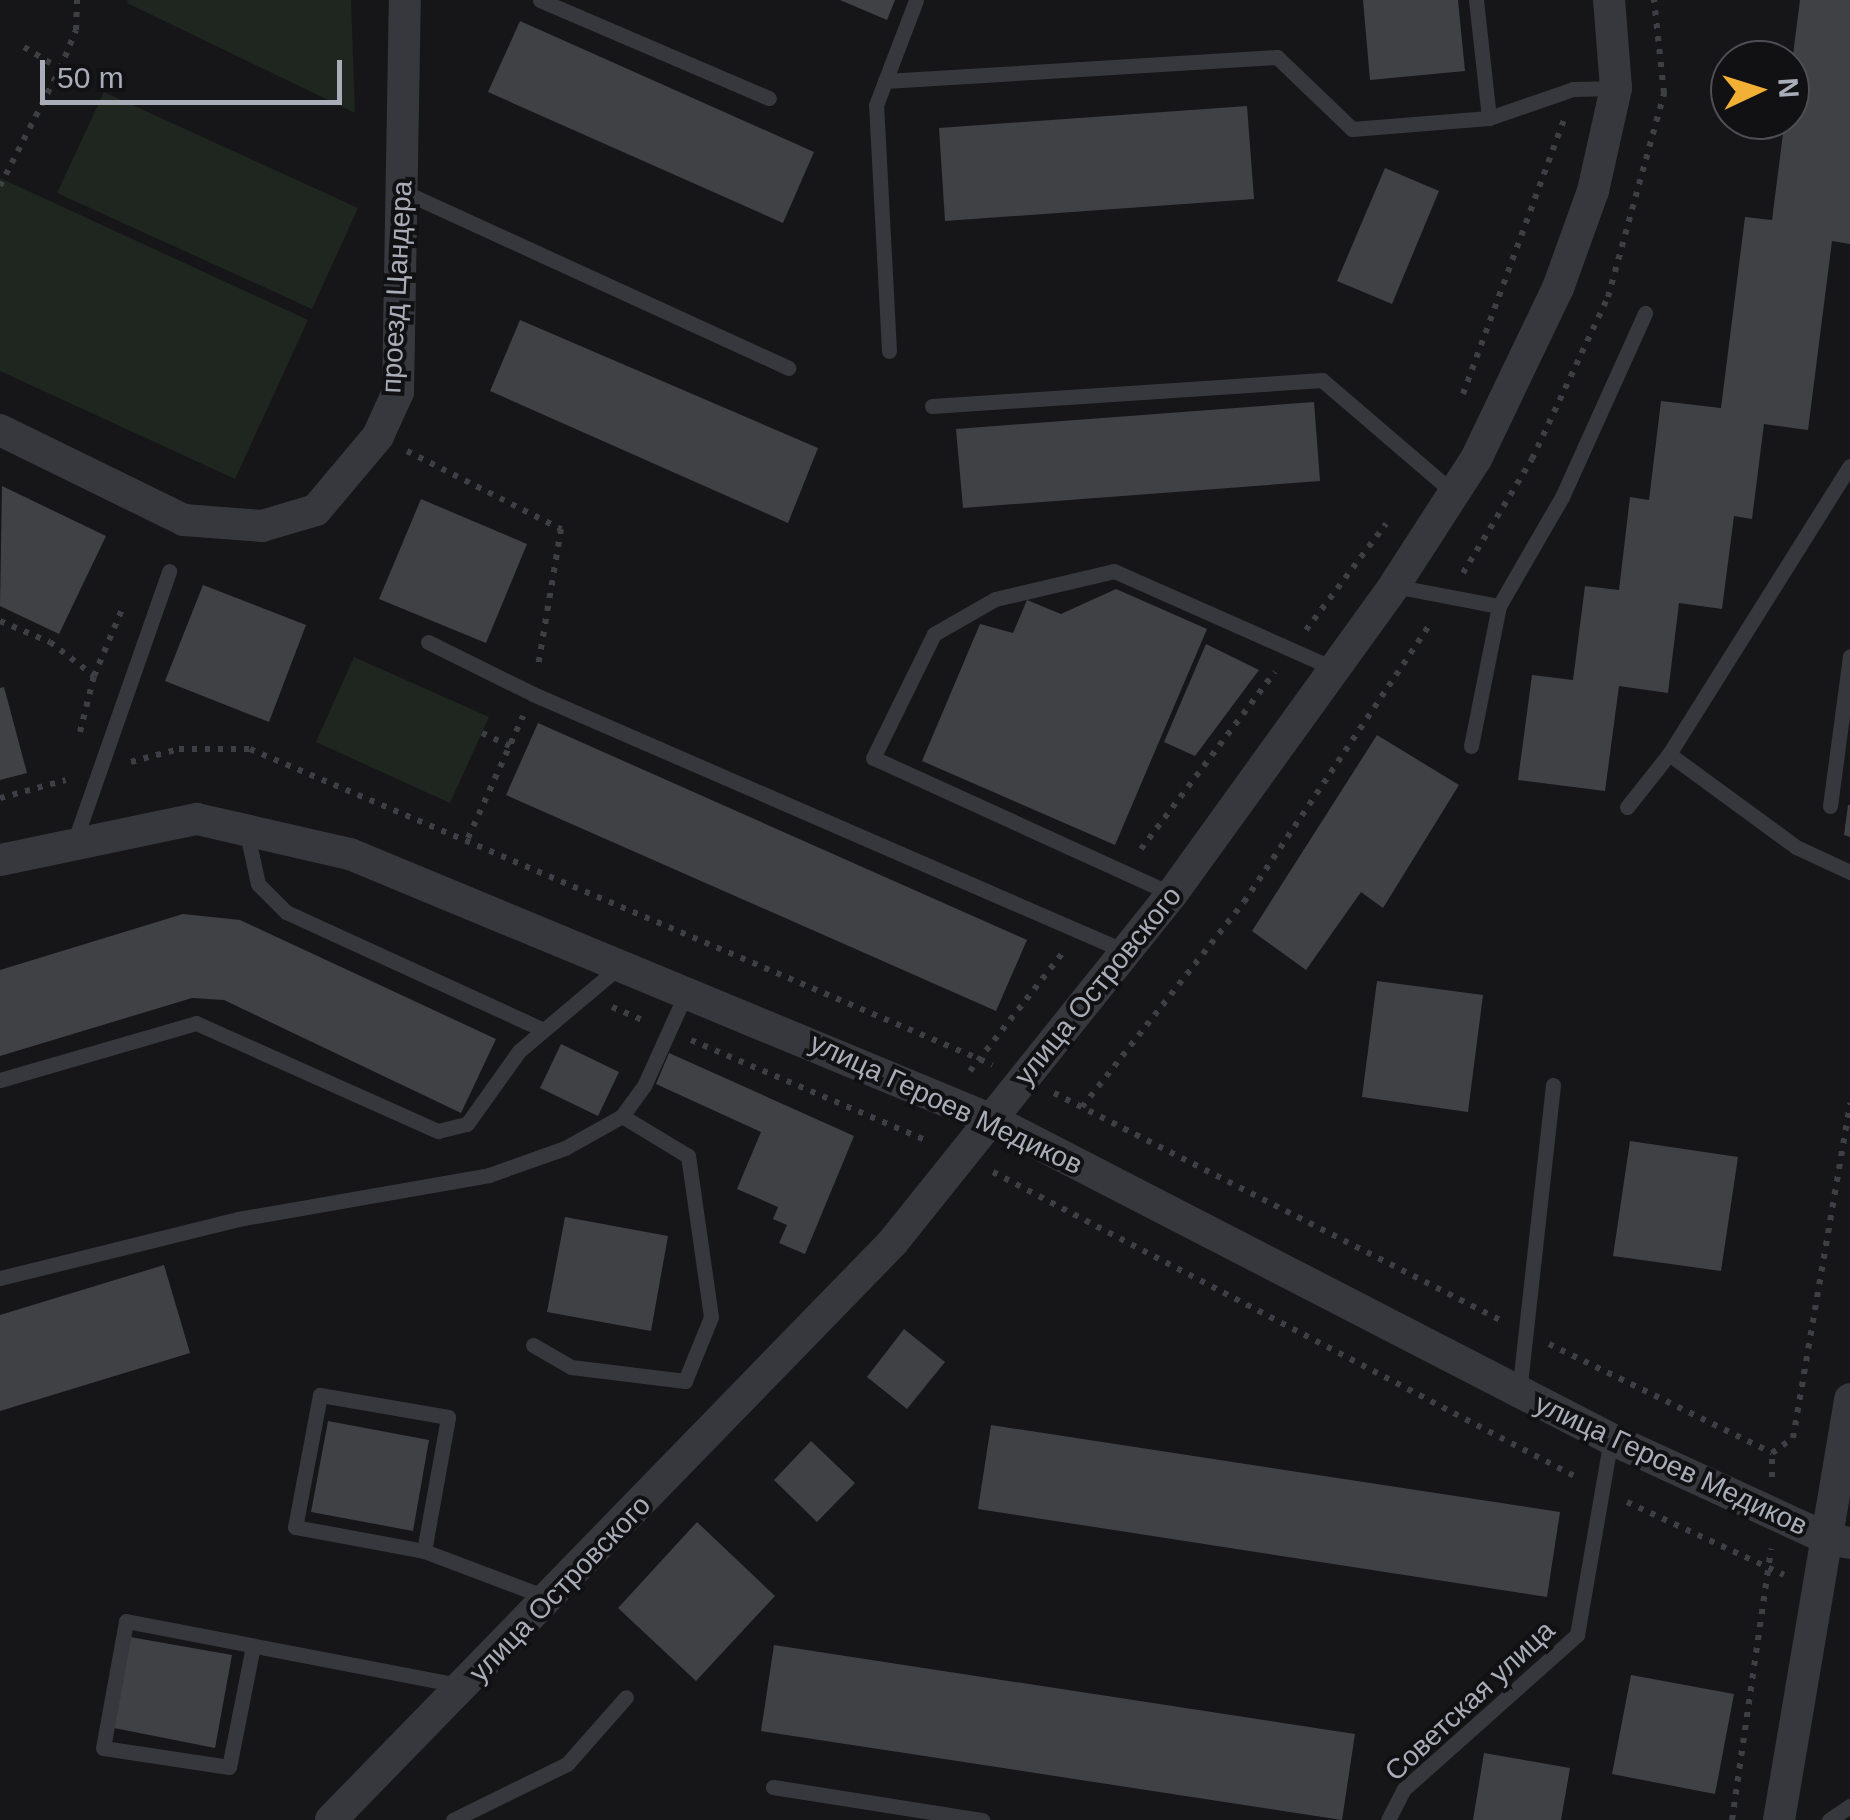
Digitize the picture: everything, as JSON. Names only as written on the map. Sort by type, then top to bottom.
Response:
[{"type":"street","name":"проезд Цандера","points":[[0,430],[184,520],[262,526],[316,510],[378,436],[398,392],[405,0]]},
{"type":"street","name":"улица Островского","points":[[331,1820],[466,1686],[893,1242],[1128,952],[1394,586],[1454,493],[1558,288],[1593,191],[1616,88],[1609,0]]},
{"type":"street","name":"улица Героев Медиков","points":[[0,860],[75,840],[198,819],[350,854],[688,989],[992,1120],[1612,1439],[1839,1541]]},
{"type":"street","points":[[1779,1820],[1820,1586],[1839,1541],[1850,1398]]},
{"type":"lane","points":[[540,0],[769,98]]},
{"type":"lane","points":[[889,351],[876,105],[916,0]]},
{"type":"lane","points":[[1476,0],[1489,118]]},
{"type":"lane","points":[[885,81],[1277,57],[1352,129],[1489,118],[1573,89],[1616,88]]},
{"type":"lane","points":[[402,192],[788,368]]},
{"type":"lane","points":[[1471,746],[1500,606],[1562,497],[1645,313]]},
{"type":"lane","points":[[932,406],[1322,380],[1454,493]]},
{"type":"lane","points":[[1627,807],[1669,754],[1850,466]]},
{"type":"lane","points":[[75,840],[169,571]]},
{"type":"lane","points":[[1172,894],[873,758],[934,634],[995,599],[1114,572],[1335,669]]},
{"type":"lane","points":[[1394,586],[1500,606]]},
{"type":"lane","points":[[428,642],[533,694],[1128,952]]},
{"type":"lane","points":[[1830,806],[1850,656]]},
{"type":"lane","points":[[1669,754],[1796,847],[1850,872]]},
{"type":"lane","points":[[246,830],[258,884],[286,912],[541,1028]]},
{"type":"lane","points":[[0,1080],[196,1023],[438,1131],[467,1124],[541,1028],[624,964]]},
{"type":"lane","points":[[0,1278],[238,1220],[489,1175],[565,1148],[622,1116],[688,989]]},
{"type":"lane","points":[[1520,1393],[1553,1085]]},
{"type":"lane","points":[[533,1345],[571,1367],[685,1381],[705,1333],[711,1317],[688,1156],[622,1116]]},
{"type":"lane","points":[[424,1551],[448,1417],[320,1395],[295,1527],[424,1551],[550,1598]]},
{"type":"lane","name":"Советская улица","points":[[1388,1820],[1404,1790],[1577,1635],[1612,1439]]},
{"type":"lane","points":[[253,1646],[230,1768],[103,1748],[126,1620],[466,1686]]},
{"type":"lane","points":[[453,1820],[567,1764],[626,1697]]},
{"type":"lane","points":[[773,1787],[982,1820]]},
{"type":"lane","points":[[1828,1820],[1850,1806]]},
{"type":"path","points":[[0,186],[60,69],[76,30],[78,0]]},
{"type":"path","points":[[24,47],[60,69]]},
{"type":"path","points":[[1462,397],[1573,89]]},
{"type":"path","points":[[378,436],[561,529],[533,694],[468,838]]},
{"type":"path","points":[[1124,872],[1428,468]]},
{"type":"path","points":[[0,621],[50,642],[94,676],[77,742]]},
{"type":"path","points":[[482,733],[510,746]]},
{"type":"path","points":[[982,1060],[1080,931]]},
{"type":"path","points":[[584,995],[964,1156],[1603,1490],[1771,1571],[1820,1586]]},
{"type":"path","points":[[1732,1820],[1771,1571]]},
{"type":"shaded area","points":[[351,0],[355,113],[127,3]]},
{"type":"shaded area","points":[[104,92],[358,208],[312,309],[57,193]]},
{"type":"shaded area","points":[[0,178],[308,320],[235,479],[0,371]]},
{"type":"shaded area","points":[[354,657],[489,717],[450,803],[316,742]]},
{"type":"building","points":[[840,0],[895,0],[887,20]]},
{"type":"building","points":[[1363,0],[1458,0],[1465,71],[1370,80]]},
{"type":"building","points":[[1800,0],[1850,0],[1850,244],[1832,241],[1808,430],[1764,424],[1752,519],[1734,516],[1722,609],[1679,603],[1668,693],[1619,686],[1605,791],[1518,780],[1532,675],[1573,680],[1585,586],[1619,590],[1630,497],[1649,500],[1661,401],[1721,408],[1745,217],[1772,220],[1782,140],[1810,140],[1810,40],[1795,40]]},
{"type":"building","points":[[520,21],[814,152],[783,223],[488,92]]},
{"type":"building","points":[[1247,106],[1254,199],[945,221],[939,128]]},
{"type":"building","points":[[1385,168],[1439,191],[1392,304],[1337,281]]},
{"type":"building","points":[[520,320],[818,448],[788,523],[490,391]]},
{"type":"building","points":[[1314,402],[1320,481],[963,508],[956,429]]},
{"type":"building","points":[[2,486],[106,536],[59,634],[0,606]]},
{"type":"building","points":[[421,499],[527,544],[486,643],[379,599]]},
{"type":"building","points":[[203,585],[306,625],[269,722],[165,681]]},
{"type":"building","points":[[1116,589],[1207,629],[1115,845],[922,761],[980,624],[1013,633],[1027,600],[1061,614]]},
{"type":"building","points":[[1206,644],[1259,670],[1195,756],[1164,742]]},
{"type":"building","points":[[4,687],[27,773],[0,780],[0,688]]},
{"type":"building","points":[[538,723],[1027,940],[996,1011],[506,795]]},
{"type":"building","points":[[1377,735],[1459,785],[1383,908],[1361,892],[1306,970],[1252,931]]},
{"type":"building","points":[[1850,805],[1850,837],[1844,835]]},
{"type":"building","points":[[183,914],[240,920],[496,1039],[461,1113],[224,1000],[192,998],[0,1056],[0,970]]},
{"type":"building","points":[[1377,981],[1483,995],[1468,1112],[1362,1097]]},
{"type":"building","points":[[561,1044],[619,1072],[598,1116],[540,1088]]},
{"type":"building","points":[[669,1053],[854,1136],[805,1254],[779,1243],[787,1225],[773,1219],[778,1207],[737,1189],[761,1132],[656,1084]]},
{"type":"building","points":[[1630,1141],[1738,1157],[1721,1271],[1613,1256]]},
{"type":"building","points":[[565,1217],[668,1236],[651,1331],[547,1312]]},
{"type":"building","points":[[164,1265],[190,1353],[0,1411],[0,1315]]},
{"type":"building","points":[[904,1329],[945,1362],[907,1409],[867,1377]]},
{"type":"building","points":[[328,1421],[429,1440],[413,1531],[311,1512]]},
{"type":"building","points":[[991,1425],[1560,1512],[1547,1597],[978,1509]]},
{"type":"building","points":[[811,1441],[855,1483],[817,1522],[774,1480]]},
{"type":"building","points":[[697,1522],[775,1596],[696,1681],[618,1608]]},
{"type":"building","points":[[130,1637],[232,1655],[215,1748],[114,1728]]},
{"type":"building","points":[[774,1645],[1355,1734],[1342,1820],[761,1731]]},
{"type":"building","points":[[1631,1675],[1734,1694],[1715,1794],[1612,1774]]},
{"type":"building","points":[[1484,1753],[1570,1768],[1561,1820],[1473,1820]]}]
